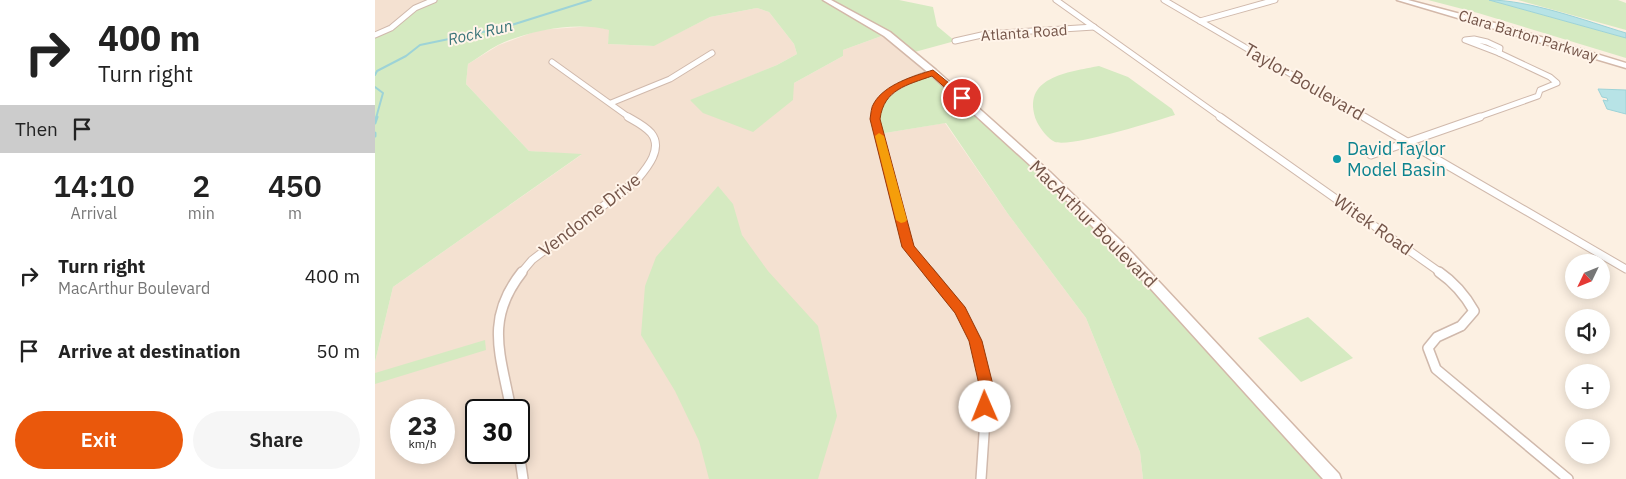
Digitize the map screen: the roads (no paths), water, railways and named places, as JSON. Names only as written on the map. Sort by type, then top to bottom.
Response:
[{"type":"main road","name":"MacArthur Boulevard","points":[[826,0],[878,28],[933,72],[1046,174],[1117,244],[1333,479]]},
{"type":"main road","name":"Clara Barton Parkway","points":[[1400,0],[1499,26],[1625,64]]},
{"type":"main road","name":"Clara Barton Parkway","points":[[1416,0],[1533,32],[1625,64]]},
{"type":"street","points":[[375,35],[391,28],[415,8],[434,0]]},
{"type":"street","name":"Witek Road","points":[[1056,0],[1452,281],[1465,295],[1474,312],[1461,326],[1437,337],[1428,348],[1437,369],[1568,479]]},
{"type":"street","name":"Taylor Boulevard","points":[[1165,0],[1626,269]]},
{"type":"street","points":[[1200,21],[1275,0]]},
{"type":"street","name":"Atlanta Road","points":[[955,41],[985,34],[1094,27]]},
{"type":"street","points":[[1371,155],[1537,96],[1540,90],[1557,83],[1550,77],[1499,53],[1465,40],[1475,39],[1493,44],[1499,48],[1499,53]]},
{"type":"street","points":[[611,103],[670,79],[712,53]]},
{"type":"street","name":"Vendome Drive","points":[[509,399],[497,332],[501,307],[511,286],[532,260],[636,181],[647,169],[656,153],[656,144],[651,133],[552,62]]},
{"type":"street","points":[[933,72],[900,85],[889,92],[877,104],[875,119],[908,247],[960,310],[975,341],[987,389],[981,479]]},
{"type":"street","points":[[521,464],[523,479]]},
{"type":"water","points":[[1489,0],[1522,3],[1540,7],[1626,33],[1626,38]]},
{"type":"water","points":[[1598,89],[1626,90],[1626,114],[1607,109],[1603,100],[1608,101],[1607,98],[1602,97]]},
{"type":"waterway","name":"Rock Run","points":[[375,75],[377,71],[406,56],[420,45],[502,28],[591,0]]},
{"type":"waterway","name":"Rock Run","points":[[375,87],[383,93],[376,118]]},
{"type":"waterway","name":"Rock Run","points":[[375,123],[377,117]]},
{"type":"place","name":"David Taylor Model Basin","points":[[1337,159]]}]
